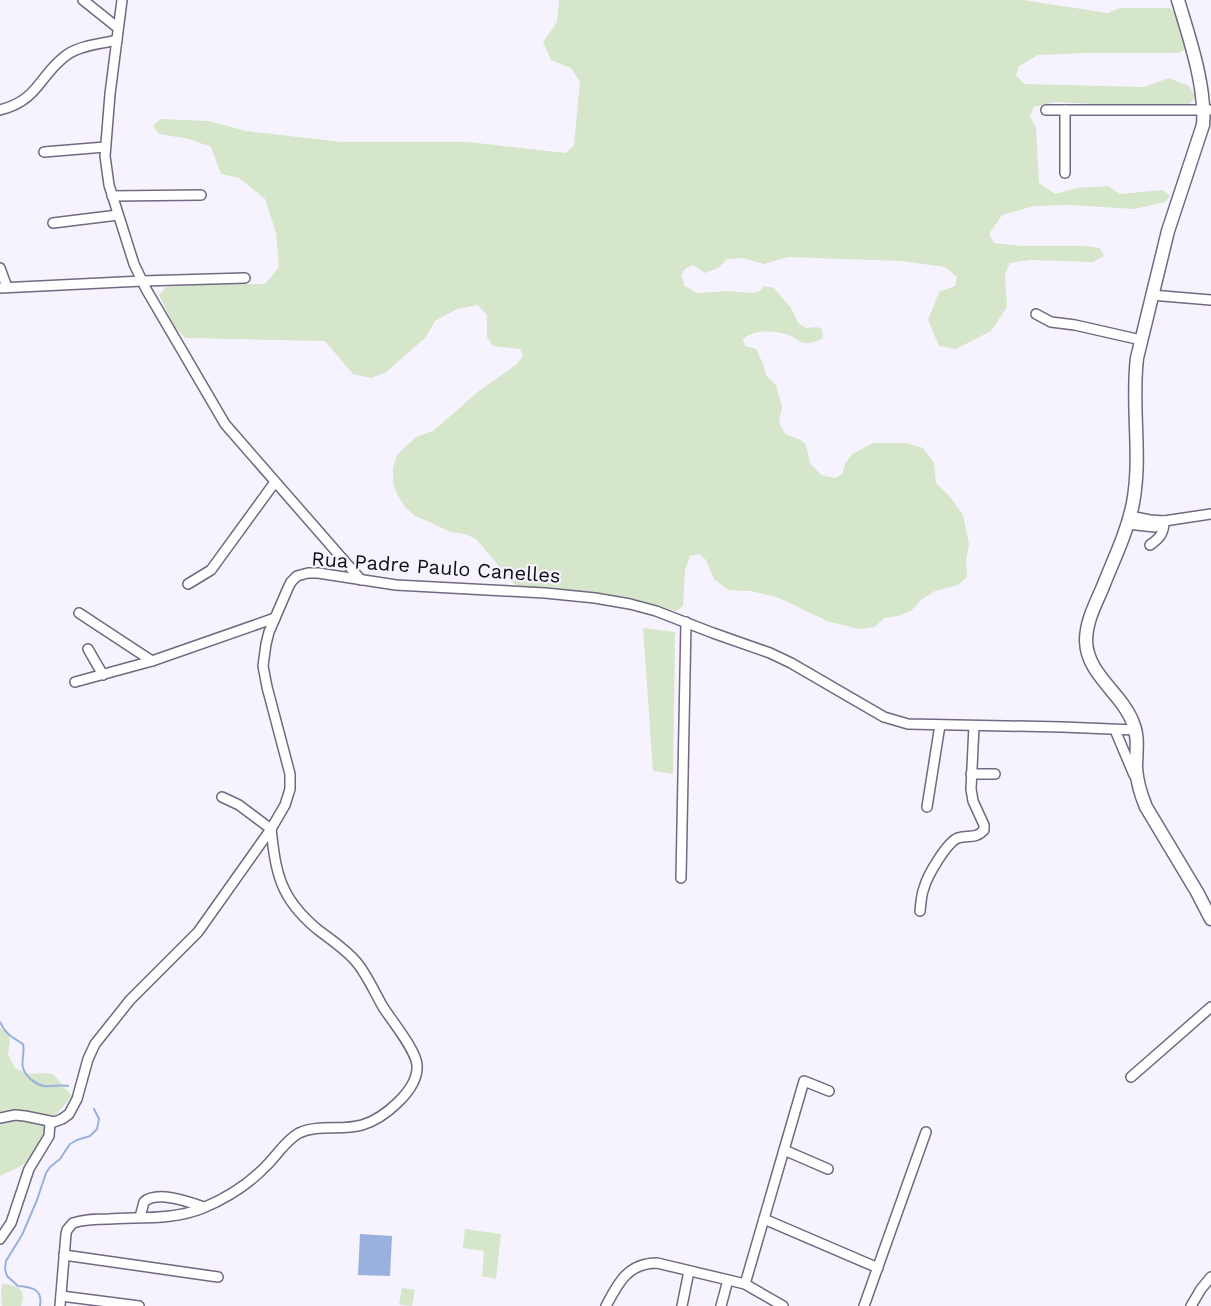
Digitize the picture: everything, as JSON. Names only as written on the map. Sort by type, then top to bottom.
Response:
[{"type":"main road","points":[[1178,0],[1208,110],[1172,218],[1151,295],[1135,377],[1137,468],[1134,496],[1128,520],[1089,621],[1086,643],[1096,671],[1129,714],[1135,730],[1136,769],[1139,786],[1149,814],[1211,919]]},
{"type":"street","points":[[83,0],[118,28]]},
{"type":"street","points":[[122,0],[105,147],[107,174],[112,196],[134,264],[225,424],[361,580]]},
{"type":"street","points":[[0,110],[25,100],[54,66],[73,51],[117,40]]},
{"type":"street","points":[[1046,110],[1208,110]]},
{"type":"street","points":[[1065,110],[1065,173]]},
{"type":"street","points":[[44,152],[105,147]]},
{"type":"street","points":[[112,196],[201,195]]},
{"type":"street","points":[[53,223],[118,215]]},
{"type":"street","points":[[0,268],[4,287],[245,278]]},
{"type":"street","points":[[1151,295],[1211,300]]},
{"type":"street","points":[[1036,314],[1051,322],[1087,327],[1141,340]]},
{"type":"street","points":[[188,584],[211,570],[275,482]]},
{"type":"street","points":[[1128,520],[1155,527],[1164,520],[1211,514]]},
{"type":"street","points":[[1150,545],[1163,533],[1164,520]]},
{"type":"street","name":"Rua Padre Paulo Canelles","points":[[50,1122],[65,1117],[72,1109],[77,1099],[85,1066],[95,1044],[130,1000],[198,932],[271,830],[288,797],[291,782],[288,765],[263,666],[266,644],[275,618],[291,582],[297,576],[318,573],[396,585],[523,591],[596,598],[643,607],[781,657],[884,717],[908,724],[1135,730]]},
{"type":"street","points":[[79,613],[152,661]]},
{"type":"street","points":[[75,682],[152,661],[275,618]]},
{"type":"street","points":[[681,878],[686,622]]},
{"type":"street","points":[[88,649],[103,675]]},
{"type":"street","points":[[136,665],[138,651]]},
{"type":"street","points":[[927,807],[940,725]]},
{"type":"street","points":[[920,911],[922,892],[926,882],[948,847],[957,839],[978,836],[984,830],[972,795],[974,726]]},
{"type":"street","points":[[1115,730],[1139,786]]},
{"type":"street","points":[[971,774],[995,774]]},
{"type":"street","points":[[139,1306],[61,1301],[67,1230],[73,1222],[180,1215],[204,1207],[229,1195],[256,1176],[297,1134],[312,1130],[354,1127],[381,1117],[407,1091],[417,1070],[413,1052],[385,1010],[362,968],[350,954],[310,923],[287,896],[275,866],[271,830],[239,805],[222,797]]},
{"type":"street","points":[[1131,1077],[1211,1007]]},
{"type":"street","points":[[746,1284],[804,1081],[829,1091]]},
{"type":"street","points":[[0,1118],[15,1115],[50,1122],[49,1136],[29,1169],[11,1223],[0,1239]]},
{"type":"street","points":[[864,1306],[926,1132]]},
{"type":"street","points":[[784,1150],[828,1169]]},
{"type":"street","points":[[140,1217],[144,1202],[151,1197],[175,1199],[204,1207]]},
{"type":"street","points":[[764,1219],[878,1268]]},
{"type":"street","points":[[64,1255],[218,1277]]},
{"type":"street","points":[[606,1306],[628,1273],[640,1265],[657,1263],[746,1284],[783,1306]]},
{"type":"street","points":[[682,1306],[689,1271]]},
{"type":"street","points":[[1191,1306],[1211,1277]]},
{"type":"street","points":[[721,1306],[728,1280]]},
{"type":"green space","points":[[559,0],[1023,0],[1108,13],[1120,8],[1170,8],[1177,16],[1186,48],[1179,53],[1038,55],[1019,66],[1016,75],[1024,84],[1144,87],[1169,78],[1189,86],[1196,97],[1189,104],[1132,106],[1054,102],[1034,107],[1030,116],[1036,128],[1039,183],[1055,194],[1077,188],[1108,186],[1120,194],[1163,190],[1170,196],[1165,202],[1135,209],[1070,205],[1034,206],[1002,215],[989,234],[994,243],[1021,246],[1086,246],[1100,248],[1104,256],[1093,262],[1030,260],[1010,263],[1005,274],[1007,307],[991,331],[956,349],[939,346],[928,320],[939,292],[955,286],[957,277],[945,267],[901,261],[788,257],[764,264],[743,258],[727,259],[718,268],[705,273],[693,265],[685,269],[681,275],[685,286],[697,293],[728,291],[754,293],[760,291],[764,286],[774,288],[791,308],[798,323],[806,328],[822,329],[823,338],[809,343],[773,332],[754,333],[743,339],[745,346],[756,349],[766,375],[776,385],[782,407],[779,422],[785,434],[801,440],[806,445],[810,463],[821,475],[835,478],[842,474],[852,454],[873,443],[906,443],[923,448],[934,463],[936,483],[963,515],[969,544],[966,561],[967,577],[958,585],[935,591],[921,600],[911,611],[884,618],[875,627],[858,629],[827,621],[777,597],[750,591],[728,590],[714,579],[706,560],[699,554],[690,556],[685,570],[683,606],[676,611],[628,599],[524,589],[514,584],[476,539],[465,534],[450,532],[415,516],[405,507],[393,483],[393,468],[397,455],[416,437],[433,431],[479,391],[517,364],[523,356],[520,349],[493,346],[487,337],[487,315],[478,305],[457,309],[435,321],[426,337],[385,373],[371,378],[353,374],[325,341],[185,338],[174,326],[159,295],[166,287],[265,284],[279,267],[276,233],[265,199],[239,178],[221,174],[211,147],[189,139],[159,134],[153,126],[160,119],[209,121],[246,131],[343,142],[468,142],[565,153],[574,146],[580,82],[571,68],[551,60],[543,42],[557,22]]},
{"type":"green space","points":[[643,628],[675,632],[673,774],[653,771]]},
{"type":"green space","points":[[0,1028],[8,1033],[10,1040],[8,1055],[15,1068],[29,1074],[53,1074],[72,1096],[54,1117],[32,1158],[0,1176]]},
{"type":"green space","points":[[465,1229],[501,1234],[496,1279],[482,1276],[484,1251],[463,1248]]},
{"type":"green space","points":[[2,1284],[13,1285],[20,1289],[23,1296],[21,1306],[2,1306]]},
{"type":"green space","points":[[402,1288],[415,1290],[412,1306],[399,1305]]},
{"type":"water","points":[[360,1234],[392,1236],[390,1276],[358,1275]]},
{"type":"waterway","points":[[0,1022],[7,1033],[23,1044],[24,1071],[34,1082],[44,1086],[68,1086]]},
{"type":"waterway","points":[[40,1306],[38,1292],[28,1287],[18,1286],[7,1276],[6,1261],[22,1235],[50,1167],[60,1159],[70,1144],[90,1136],[97,1129],[99,1119],[94,1109]]}]
